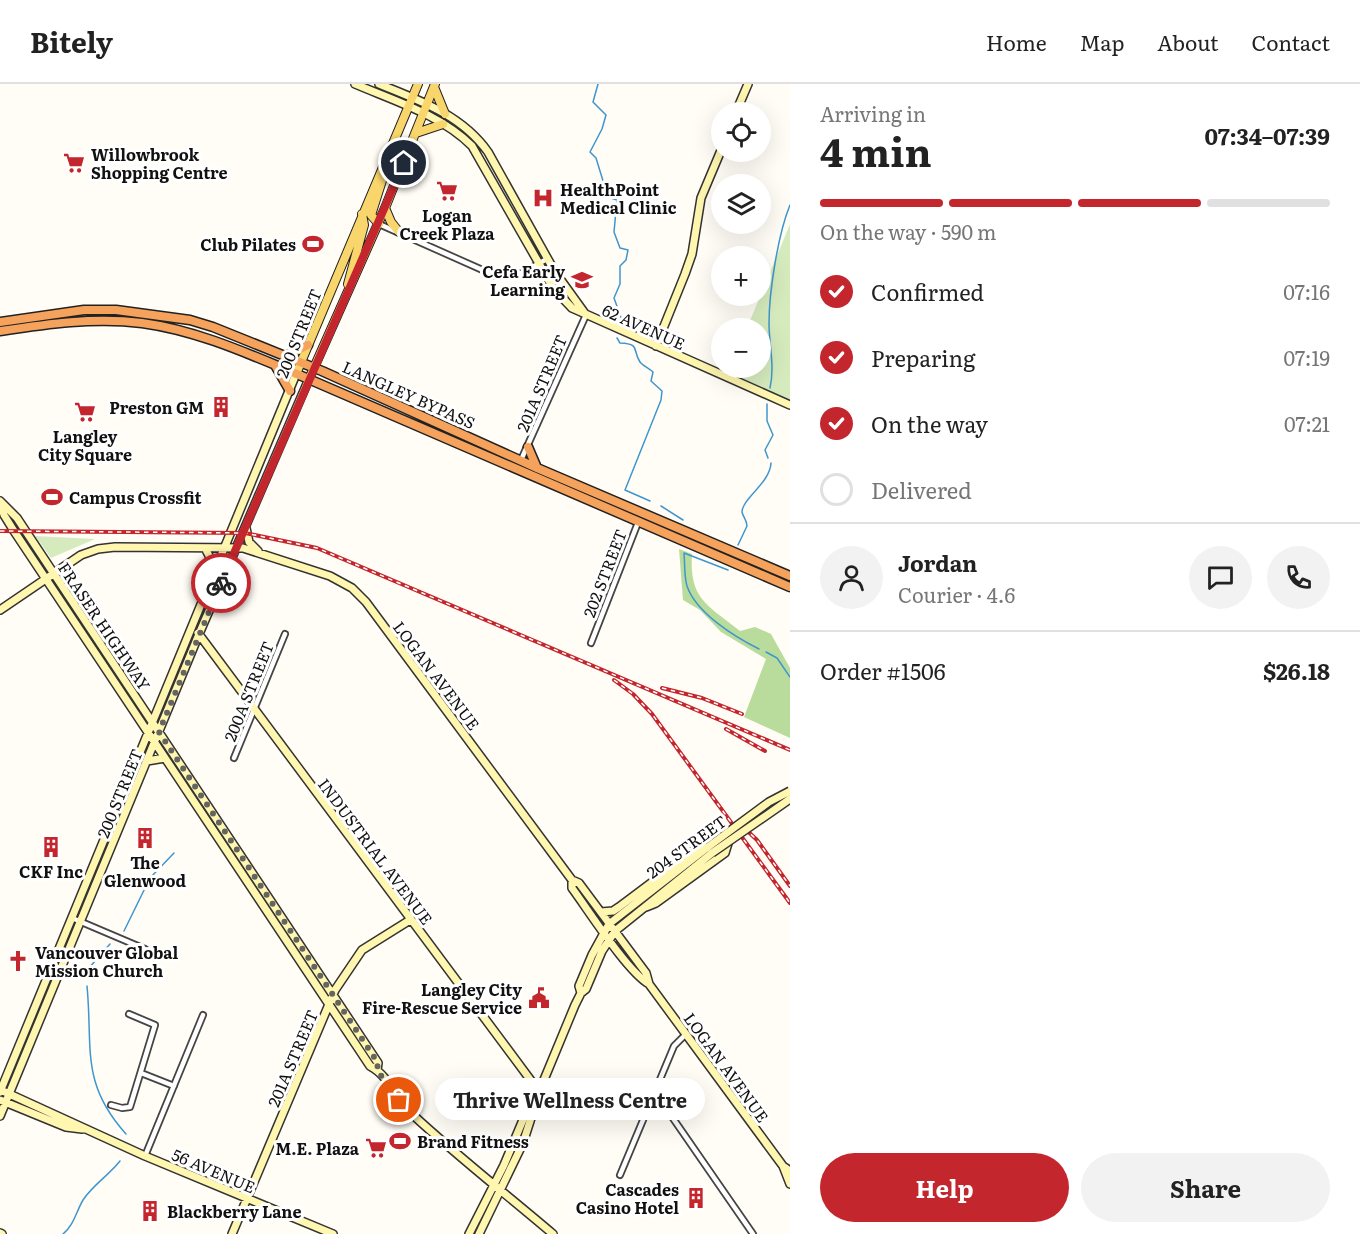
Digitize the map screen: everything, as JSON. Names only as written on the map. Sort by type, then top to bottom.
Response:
[{"type":"highway","name":"LANGLEY BYPASS","points":[[0,322],[84,310],[140,312],[190,320],[301,362],[537,468],[790,576]]},
{"type":"highway","name":"LANGLEY BYPASS","points":[[0,331],[84,322],[140,323],[209,339],[309,379],[790,587]]},
{"type":"highway","points":[[286,356],[308,345]]},
{"type":"highway","points":[[275,365],[290,391]]},
{"type":"highway","points":[[528,447],[537,468]]},
{"type":"highway","points":[[510,466],[521,460]]},
{"type":"main road","name":"62 AVENUE","points":[[355,84],[409,106],[444,124],[466,139],[482,159],[539,263],[562,299],[586,315],[790,405]]},
{"type":"main road","points":[[378,84],[445,114],[466,127],[483,145],[547,259],[586,315]]},
{"type":"main road","name":"200 STREET","points":[[0,1091],[362,214],[418,84]]},
{"type":"main road","points":[[740,102],[748,84]]},
{"type":"main road","name":"200 STREET","points":[[0,1116],[3,1101],[9,1094],[199,634],[386,208],[435,85]]},
{"type":"main road","points":[[435,85],[445,114]]},
{"type":"main road","points":[[416,133],[444,124]]},
{"type":"main road","points":[[379,224],[371,215],[391,149]]},
{"type":"main road","points":[[656,346],[690,261],[701,198],[716,162]]},
{"type":"main road","points":[[386,208],[391,222],[399,232]]},
{"type":"main road","points":[[347,294],[350,272],[364,225],[362,214]]},
{"type":"main road","name":"FRASER HIGHWAY","points":[[0,502],[11,510],[153,722],[378,1063],[377,1070]]},
{"type":"main road","name":"FRASER HIGHWAY","points":[[0,502],[4,515],[370,1066],[377,1070],[410,1112],[553,1234]]},
{"type":"main road","points":[[246,528],[249,542],[263,554]]},
{"type":"main road","name":"LOGAN AVENUE","points":[[0,610],[90,551],[106,547],[236,548],[263,554],[343,582],[361,596],[572,880],[579,883],[601,912],[609,924],[618,950],[640,978],[649,984]]},
{"type":"main road","points":[[205,548],[216,569]]},
{"type":"main road","points":[[46,562],[65,566]]},
{"type":"main road","name":"INDUSTRIAL AVENUE","points":[[193,626],[532,1082],[541,1087]]},
{"type":"main road","points":[[147,760],[165,758]]},
{"type":"main road","points":[[601,912],[613,911],[711,838],[730,835],[770,806],[790,795]]},
{"type":"main road","name":"204 STREET","points":[[710,850],[609,924],[604,930],[579,986],[580,993],[586,989],[612,934],[769,802],[790,795]]},
{"type":"main road","points":[[639,910],[657,903],[725,853],[730,835]]},
{"type":"main road","name":"LOGAN AVENUE","points":[[572,880],[572,888],[604,930],[612,934],[646,974],[649,984],[783,1166],[790,1184]]},
{"type":"main road","name":"201A STREET","points":[[232,1234],[333,995],[362,950],[410,920]]},
{"type":"main road","points":[[602,951],[618,950]]},
{"type":"main road","points":[[479,1234],[523,1143],[541,1087],[580,993]]},
{"type":"main road","points":[[469,1234],[533,1096],[541,1087]]},
{"type":"main road","name":"56 AVENUE","points":[[0,1091],[63,1116],[84,1129],[145,1156],[333,1234]]},
{"type":"main road","name":"56 AVENUE","points":[[3,1101],[66,1127],[84,1129]]},
{"type":"main road","name":"LOGAN AVENUE","points":[[783,1166],[790,1171]]},
{"type":"street","points":[[379,224],[496,276],[516,276],[547,259]]},
{"type":"street","name":"201A STREET","points":[[521,460],[586,315]]},
{"type":"street","name":"202 STREET","points":[[591,644],[642,512]]},
{"type":"street","name":"200A STREET","points":[[234,758],[285,634]]},
{"type":"street","points":[[72,918],[145,949]]},
{"type":"street","points":[[111,1105],[122,1108],[130,1107],[141,1073],[142,1061],[155,1025],[129,1014]]},
{"type":"street","points":[[145,1156],[203,1016]]},
{"type":"street","points":[[620,1175],[674,1046],[686,1035]]},
{"type":"street","points":[[141,1073],[174,1086]]},
{"type":"street","points":[[653,1098],[661,1101],[753,1234]]},
{"type":"green space","points":[[790,224],[790,401],[735,378],[771,378],[771,318],[751,318],[756,306],[771,306],[771,270]]},
{"type":"green space","points":[[35,536],[95,539],[51,558]]},
{"type":"green space","points":[[679,549],[692,554],[692,569],[697,592],[710,607],[740,631],[755,627],[771,634],[790,668],[790,738],[744,717],[766,659],[721,632],[700,610],[683,600]]},
{"type":"waterway","points":[[598,84],[593,102],[606,115],[602,129],[590,152],[596,158],[608,197],[617,200],[614,232],[620,248],[628,250],[626,260],[620,266],[620,284],[614,298],[623,323]]},
{"type":"waterway","points":[[770,388],[772,371],[769,323],[771,296],[778,247],[790,205]]},
{"type":"waterway","points":[[617,338],[620,343],[635,348],[640,362],[653,372],[651,381],[662,391],[661,400],[625,490],[650,501]]},
{"type":"waterway","points":[[767,404],[767,421],[773,435],[765,450],[768,458]]},
{"type":"waterway","points":[[738,545],[747,526],[742,512],[743,507],[766,477],[771,463]]},
{"type":"waterway","points":[[661,506],[683,520]]},
{"type":"waterway","points":[[728,570],[684,553],[687,586],[699,606],[728,631],[759,649]]},
{"type":"waterway","points":[[766,652],[777,658],[790,677]]},
{"type":"waterway","points":[[124,931],[150,878],[174,853]]},
{"type":"waterway","points":[[89,968],[110,944]]},
{"type":"waterway","points":[[87,986],[90,1047],[95,1081],[111,1116],[126,1134]]},
{"type":"waterway","points":[[63,1234],[87,1195],[120,1161]]},
{"type":"railway","points":[[0,531],[245,533],[317,548],[790,750]]},
{"type":"railway","points":[[614,680],[633,694],[652,714],[790,903]]},
{"type":"railway","points":[[662,688],[702,698],[742,714]]},
{"type":"railway","points":[[726,729],[765,751]]},
{"type":"railway","points":[[738,822],[757,840],[790,886]]},
{"type":"way so far","points":[[221,583],[159,732],[378,1063],[377,1070],[399,1100]]},
{"type":"place","name":"Willowbrook Shopping Centre","points":[[74,163]]},
{"type":"place","name":"Logan Creek Plaza","points":[[447,191]]},
{"type":"place","name":"HealthPoint Medical Clinic","points":[[543,198]]},
{"type":"place","name":"Club Pilates","points":[[313,244]]},
{"type":"place","name":"Cefa Early Learning","points":[[582,280]]},
{"type":"place","name":"Preston GM","points":[[221,407]]},
{"type":"place","name":"Langley City Square","points":[[85,412]]},
{"type":"place","name":"Campus Crossfit","points":[[52,497]]},
{"type":"place","name":"The Glenwood","points":[[145,838]]},
{"type":"place","name":"CKF Inc","points":[[51,847]]},
{"type":"place","name":"Vancouver Global Mission Church","points":[[18,961]]},
{"type":"place","name":"Langley City Fire-Rescue Service","points":[[539,998]]},
{"type":"place","name":"Thrive Wellness Centre","points":[[399,1100]]},
{"type":"place","name":"Brand Fitness","points":[[400,1141]]},
{"type":"place","name":"M.E. Plaza","points":[[376,1148]]},
{"type":"place","name":"Cascades Casino Hotel","points":[[696,1198]]},
{"type":"place","name":"Blackberry Lane","points":[[150,1211]]},
{"type":"route","points":[[221,583],[404,163]]}]
